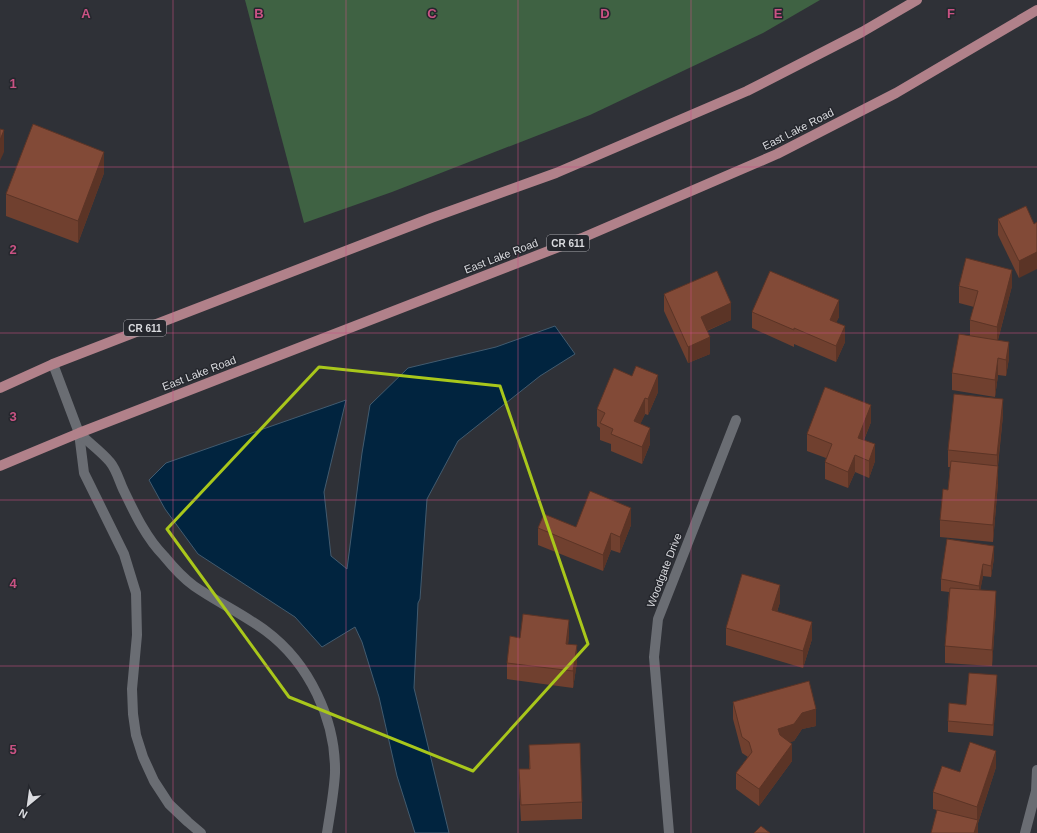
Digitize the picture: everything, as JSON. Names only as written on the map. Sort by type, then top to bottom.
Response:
[{"type":"main road","name":"CR 611","points":[[0,388],[53,364],[431,218],[556,173],[747,91],[862,32],[917,0]]},
{"type":"main road","name":"East Lake Road","points":[[0,466],[79,433],[582,238],[770,157],[896,93],[1037,10]]},
{"type":"street","points":[[53,364],[79,433],[84,473],[124,554],[136,593],[137,635],[132,689],[136,735],[154,781],[169,804],[201,833]]},
{"type":"street","name":"Woodgate Drive","points":[[669,833],[654,658],[658,619],[736,420]]},
{"type":"street","points":[[79,433],[110,462],[127,498],[149,536],[176,570],[193,585],[267,631],[286,648],[300,664],[325,712],[331,734],[335,772],[334,792],[327,833]]},
{"type":"street","points":[[1025,833],[1036,791],[1037,770]]},
{"type":"highlighted area","points":[[319,367],[500,386],[588,644],[473,771],[289,697],[167,529]]},
{"type":"green space","points":[[245,0],[820,0],[763,33],[590,115],[392,192],[304,223]]},
{"type":"water","points":[[555,326],[575,354],[540,376],[458,441],[427,499],[420,599],[418,603],[414,688],[449,833],[415,833],[397,776],[379,697],[362,642],[355,627],[322,647],[295,617],[198,554],[165,509],[149,480],[166,463],[346,400],[324,492],[331,556],[347,569],[362,453],[370,405],[408,368],[496,347]]},
{"type":"building","points":[[33,124],[104,152],[78,221],[6,194]]},
{"type":"building","points":[[0,129],[4,130],[0,140]]},
{"type":"building","points":[[1026,206],[1034,224],[1037,222],[1037,252],[1019,261],[998,219]]},
{"type":"building","points":[[966,258],[1012,270],[997,327],[970,320],[978,291],[959,286]]},
{"type":"building","points":[[717,271],[731,303],[701,317],[710,337],[688,347],[664,294]]},
{"type":"building","points":[[770,271],[839,300],[830,320],[845,326],[836,346],[752,312]]},
{"type":"building","points":[[959,334],[1009,342],[1006,360],[998,358],[995,380],[952,373]]},
{"type":"building","points":[[636,366],[658,375],[648,399],[645,398],[634,421],[650,428],[642,447],[611,434],[613,429],[600,423],[605,413],[597,409],[614,368],[632,376]]},
{"type":"building","points":[[825,387],[871,405],[858,438],[875,444],[869,461],[855,455],[848,472],[825,462],[832,444],[807,434]]},
{"type":"building","points":[[954,394],[1003,399],[997,455],[948,450]]},
{"type":"building","points":[[951,461],[998,466],[993,525],[940,520],[943,489],[948,490]]},
{"type":"building","points":[[590,491],[631,508],[620,537],[611,533],[603,555],[538,528],[544,514],[576,527]]},
{"type":"building","points":[[947,539],[994,546],[991,566],[983,564],[979,586],[941,579]]},
{"type":"building","points":[[742,574],[780,585],[772,610],[812,622],[803,651],[726,628]]},
{"type":"building","points":[[950,588],[996,591],[992,650],[945,646]]},
{"type":"building","points":[[523,614],[569,620],[566,644],[577,645],[573,671],[507,663],[510,636],[520,638]]},
{"type":"building","points":[[969,673],[997,675],[993,725],[948,721],[949,703],[966,705]]},
{"type":"building","points":[[809,681],[816,709],[802,713],[794,724],[778,729],[780,735],[792,744],[759,789],[736,773],[752,752],[749,742],[742,737],[733,702]]},
{"type":"building","points":[[970,742],[996,751],[977,807],[933,792],[942,766],[960,772]]},
{"type":"building","points":[[580,743],[582,802],[521,805],[519,769],[530,769],[529,745]]},
{"type":"building","points":[[937,810],[978,820],[974,833],[931,833]]},
{"type":"building","points":[[761,826],[770,833],[754,833]]}]
